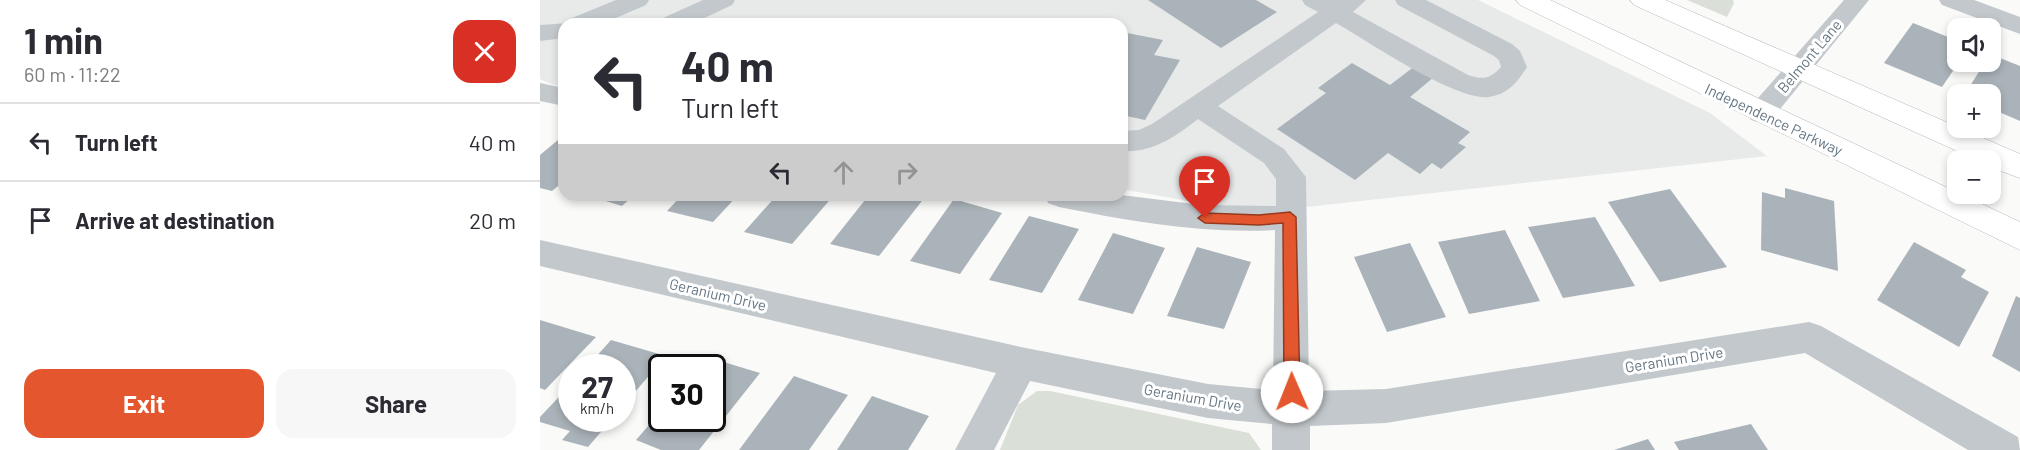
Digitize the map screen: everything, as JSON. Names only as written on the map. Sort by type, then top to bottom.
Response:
[{"type":"main road","name":"Independence Parkway","points":[[1529,0],[2020,237]]},
{"type":"main road","points":[[1643,0],[2020,167]]},
{"type":"street","points":[[595,18],[638,0]]},
{"type":"street","points":[[685,18],[723,0]]},
{"type":"street","points":[[1128,142],[1149,139],[1198,106],[1334,4],[1458,81],[1476,88],[1493,88],[1508,79],[1514,67],[1511,57],[1503,50],[1407,0]]},
{"type":"street","name":"Belmont Lane","points":[[1761,112],[1857,0]]},
{"type":"street","points":[[1951,0],[2020,26]]},
{"type":"street","points":[[540,33],[558,31]]},
{"type":"street","points":[[540,92],[558,96]]},
{"type":"street","points":[[1198,106],[1274,156],[1291,177],[1293,409],[1291,450]]},
{"type":"street","points":[[1090,201],[1146,212],[1214,219],[1259,220],[1290,217]]},
{"type":"street","name":"Geranium Drive","points":[[540,253],[1021,363],[1208,401],[1293,409],[1352,409],[1394,405],[1809,337],[2004,450]]},
{"type":"street","points":[[974,450],[1021,363]]},
{"type":"shaded area","points":[[540,0],[1478,0],[1710,113],[1767,156],[1253,213],[1128,190],[1128,18],[558,18],[558,86],[540,79]]},
{"type":"shaded area","points":[[1687,0],[1733,0],[1734,3],[1727,17]]},
{"type":"shaded area","points":[[1037,391],[1050,391],[1249,433],[1261,450],[1000,450],[1018,405]]},
{"type":"building","points":[[1148,0],[1256,0],[1277,12],[1221,48]]},
{"type":"building","points":[[1913,23],[1947,37],[1947,72],[1952,72],[1942,87],[1884,63]]},
{"type":"building","points":[[1128,33],[1163,40],[1154,55],[1180,60],[1145,120],[1128,116]]},
{"type":"building","points":[[2001,58],[2020,66],[2020,121],[2001,113],[2001,84],[1971,84],[1979,72],[2001,72]]},
{"type":"building","points":[[1352,63],[1390,85],[1415,66],[1434,77],[1410,97],[1470,132],[1458,143],[1466,147],[1441,169],[1432,163],[1420,174],[1388,153],[1355,180],[1277,129],[1326,93],[1318,88]]},
{"type":"building","points":[[558,140],[558,186],[552,191],[540,188],[540,155]]},
{"type":"building","points":[[1785,188],[1834,201],[1838,271],[1761,250],[1762,192],[1785,198]]},
{"type":"building","points":[[1670,189],[1727,267],[1660,282],[1608,202]]},
{"type":"building","points":[[606,201],[627,201],[622,206]]},
{"type":"building","points":[[676,201],[732,201],[713,222],[667,211]]},
{"type":"building","points":[[772,201],[829,201],[792,244],[744,232]]},
{"type":"building","points":[[864,201],[922,201],[879,256],[830,244]]},
{"type":"building","points":[[953,201],[961,201],[1002,213],[960,274],[910,261]]},
{"type":"building","points":[[1029,216],[1079,229],[1042,293],[989,280]]},
{"type":"building","points":[[1595,217],[1635,286],[1563,298],[1528,227]]},
{"type":"building","points":[[1505,230],[1540,301],[1469,314],[1438,242]]},
{"type":"building","points":[[1113,233],[1165,248],[1133,314],[1078,300]]},
{"type":"building","points":[[1914,242],[1966,270],[1961,277],[1989,292],[1959,347],[1877,300]]},
{"type":"building","points":[[1410,243],[1446,317],[1387,332],[1354,257]]},
{"type":"building","points":[[1197,247],[1251,262],[1224,329],[1167,316]]},
{"type":"building","points":[[2016,296],[2020,298],[2020,372],[1992,356]]},
{"type":"building","points":[[540,320],[596,337],[580,354],[558,354],[558,376],[545,390],[540,388]]},
{"type":"building","points":[[611,340],[659,354],[648,354],[648,377],[636,391],[636,354],[598,354]]},
{"type":"building","points":[[726,363],[760,373],[726,416]]},
{"type":"building","points":[[794,376],[848,395],[809,450],[739,450]]},
{"type":"building","points":[[872,396],[929,416],[908,450],[837,450]]},
{"type":"building","points":[[558,398],[558,427],[540,422],[540,417]]},
{"type":"building","points":[[1751,424],[1768,450],[1679,450],[1674,442]]},
{"type":"building","points":[[648,426],[648,432],[713,432],[699,450],[661,450],[636,440]]},
{"type":"building","points":[[569,432],[601,432],[588,447],[562,440]]},
{"type":"building","points":[[1648,439],[1655,450],[1614,450]]},
{"type":"route","points":[[1205,218],[1259,220],[1290,217],[1292,392]]}]
